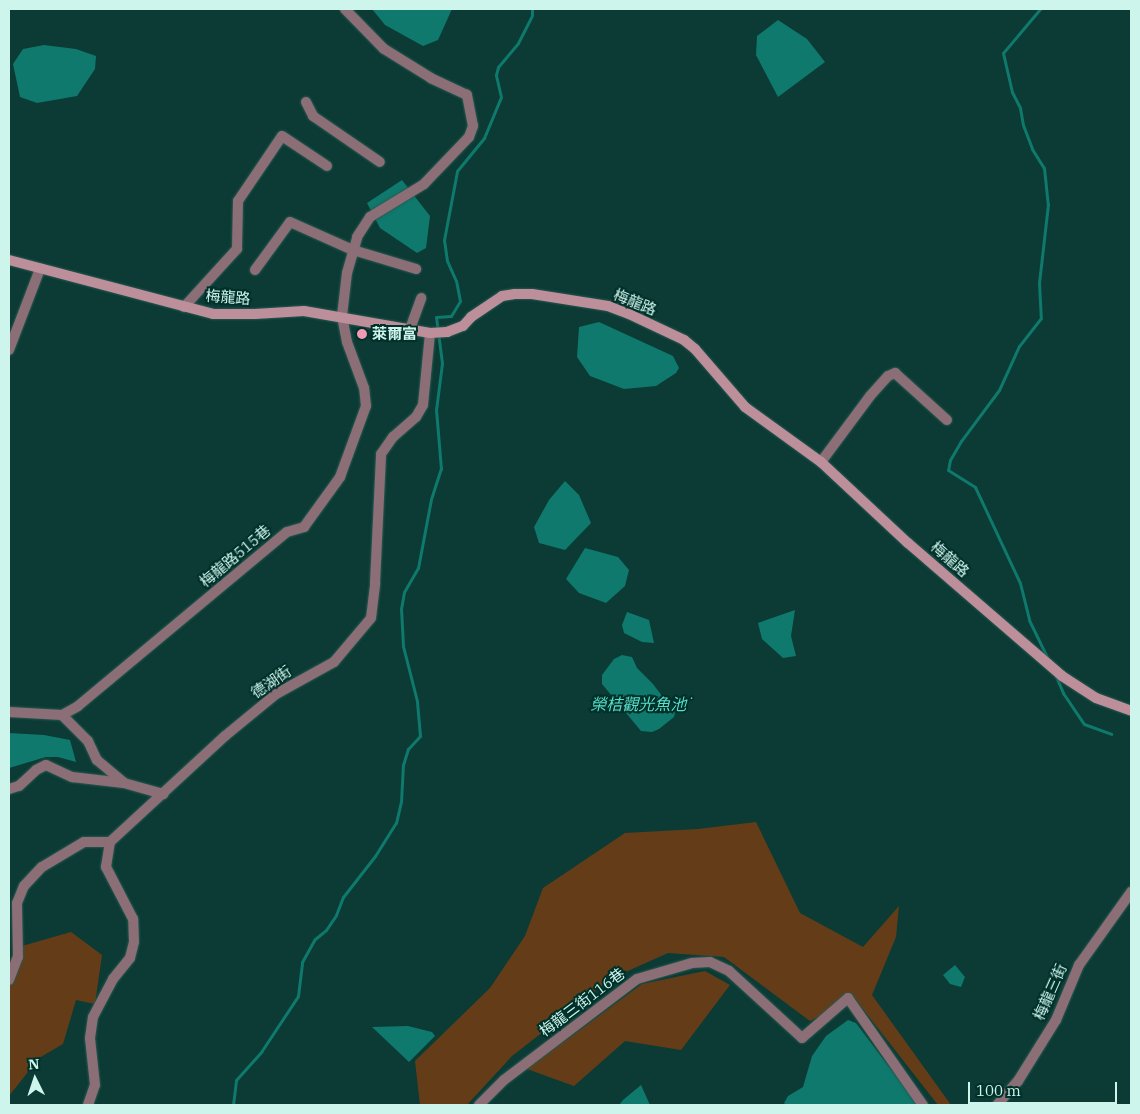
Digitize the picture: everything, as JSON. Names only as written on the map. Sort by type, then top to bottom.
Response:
[{"type":"street","name":"梅龍路515巷","points":[[62,715],[78,706],[287,532],[304,527],[340,477],[366,406],[364,388],[347,342],[342,316],[347,273],[357,237],[370,218],[424,184],[469,137],[473,126],[467,95],[431,78],[384,49],[345,9]]},
{"type":"street","points":[[306,102],[313,116],[380,162]]},
{"type":"street","points":[[184,307],[237,249],[238,201],[282,136],[327,166]]},
{"type":"street","points":[[255,270],[290,222],[353,250],[416,269]]},
{"type":"street","name":"梅龍路","points":[[9,260],[213,314],[304,311],[342,316],[430,333],[445,332],[463,326],[471,317],[502,296],[515,294],[608,306],[684,340],[695,349],[744,407],[821,462],[908,543],[1060,674],[1096,698],[1131,711]]},
{"type":"street","points":[[9,350],[40,269]]},
{"type":"street","points":[[410,329],[421,298]]},
{"type":"street","name":"德湖街","points":[[110,842],[225,736],[276,694],[334,662],[371,618],[375,583],[381,454],[394,437],[416,417],[423,405],[430,333]]},
{"type":"street","points":[[821,462],[870,396],[888,376],[895,373],[947,420]]},
{"type":"street","points":[[9,712],[62,715],[88,741],[97,760],[124,783]]},
{"type":"street","points":[[9,789],[19,786],[36,770],[46,765],[72,777],[124,783],[163,794]]},
{"type":"street","points":[[9,980],[18,957],[18,903],[24,886],[42,867],[84,842],[110,842],[106,867],[133,919],[134,942],[130,958],[113,979],[93,1017],[90,1038],[95,1085],[88,1105]]},
{"type":"street","name":"梅龍三街","points":[[998,1105],[1018,1081],[1056,1020],[1079,964],[1131,892]]},
{"type":"street","name":"梅龍三街116巷","points":[[479,1105],[504,1080],[637,979],[692,963],[710,962],[729,971],[802,1038],[848,998],[923,1105]]},
{"type":"shaded area","points":[[756,822],[800,913],[863,947],[899,906],[896,937],[872,995],[951,1105],[938,1105],[855,999],[810,1021],[724,957],[668,953],[612,978],[512,1056],[467,1105],[420,1105],[415,1061],[490,988],[525,936],[543,888],[625,833],[698,829]]},
{"type":"shaded area","points":[[71,932],[102,955],[95,1004],[76,1000],[63,1044],[39,1058],[9,1096],[9,963],[15,948]]},
{"type":"shaded area","points":[[705,971],[730,985],[681,1050],[625,1041],[574,1086],[527,1069],[642,984]]},
{"type":"water","points":[[372,9],[452,9],[438,40],[423,46],[385,25]]},
{"type":"water","points":[[778,20],[807,39],[825,62],[778,97],[756,55],[757,36]]},
{"type":"water","points":[[44,45],[76,49],[96,56],[95,69],[77,96],[37,103],[20,97],[13,64],[23,49]]},
{"type":"water","points":[[402,180],[430,216],[426,248],[417,253],[380,228],[367,203]]},
{"type":"water","points":[[599,322],[673,356],[679,368],[676,373],[656,386],[624,389],[590,376],[577,357],[579,327]]},
{"type":"water","points":[[565,481],[579,495],[591,523],[565,550],[539,543],[534,527],[549,500]]},
{"type":"water","points":[[585,548],[618,557],[629,570],[625,586],[606,603],[579,593],[566,579]]},
{"type":"water","points":[[795,610],[791,636],[796,656],[783,658],[762,639],[758,623]]},
{"type":"water","points":[[627,612],[649,620],[654,643],[642,642],[624,633],[622,625]]},
{"type":"water","name":"榮桔觀光魚池˙","points":[[622,655],[632,657],[637,668],[653,684],[675,713],[674,717],[659,729],[652,732],[641,731],[602,684],[602,675],[614,659]]},
{"type":"water","points":[[9,733],[44,735],[70,740],[76,762],[58,757],[46,757],[9,768]]},
{"type":"water","points":[[955,965],[965,977],[961,987],[950,984],[943,975]]},
{"type":"water","points":[[848,1020],[856,1023],[918,1105],[786,1105],[784,1103],[788,1096],[803,1087],[812,1056],[826,1036]]},
{"type":"water","points":[[408,1026],[432,1032],[435,1036],[409,1062],[372,1027]]},
{"type":"water","points":[[641,1085],[650,1105],[619,1105],[623,1100]]},
{"type":"waterway","points":[[233,1105],[236,1080],[261,1052],[298,996],[302,962],[315,939],[326,930],[336,915],[343,897],[375,856],[396,823],[401,802],[403,765],[408,749],[420,736],[417,701],[403,646],[401,609],[404,592],[418,568],[431,499],[441,469],[436,410],[442,363],[436,317],[451,316],[460,301],[456,281],[447,261],[444,240],[457,171],[484,138],[501,97],[496,75],[498,67],[518,43],[532,15],[532,9]]},
{"type":"waterway","points":[[1040,9],[1003,53],[1012,92],[1020,108],[1023,125],[1032,149],[1044,168],[1048,204],[1039,283],[1041,318],[1019,346],[999,390],[961,441],[950,460],[948,470],[975,487],[1020,583],[1029,620],[1047,657]]},
{"type":"waterway","points":[[1055,674],[1063,693],[1084,724],[1111,734]]},
{"type":"place","name":"萊爾富","points":[[362,334]]}]
